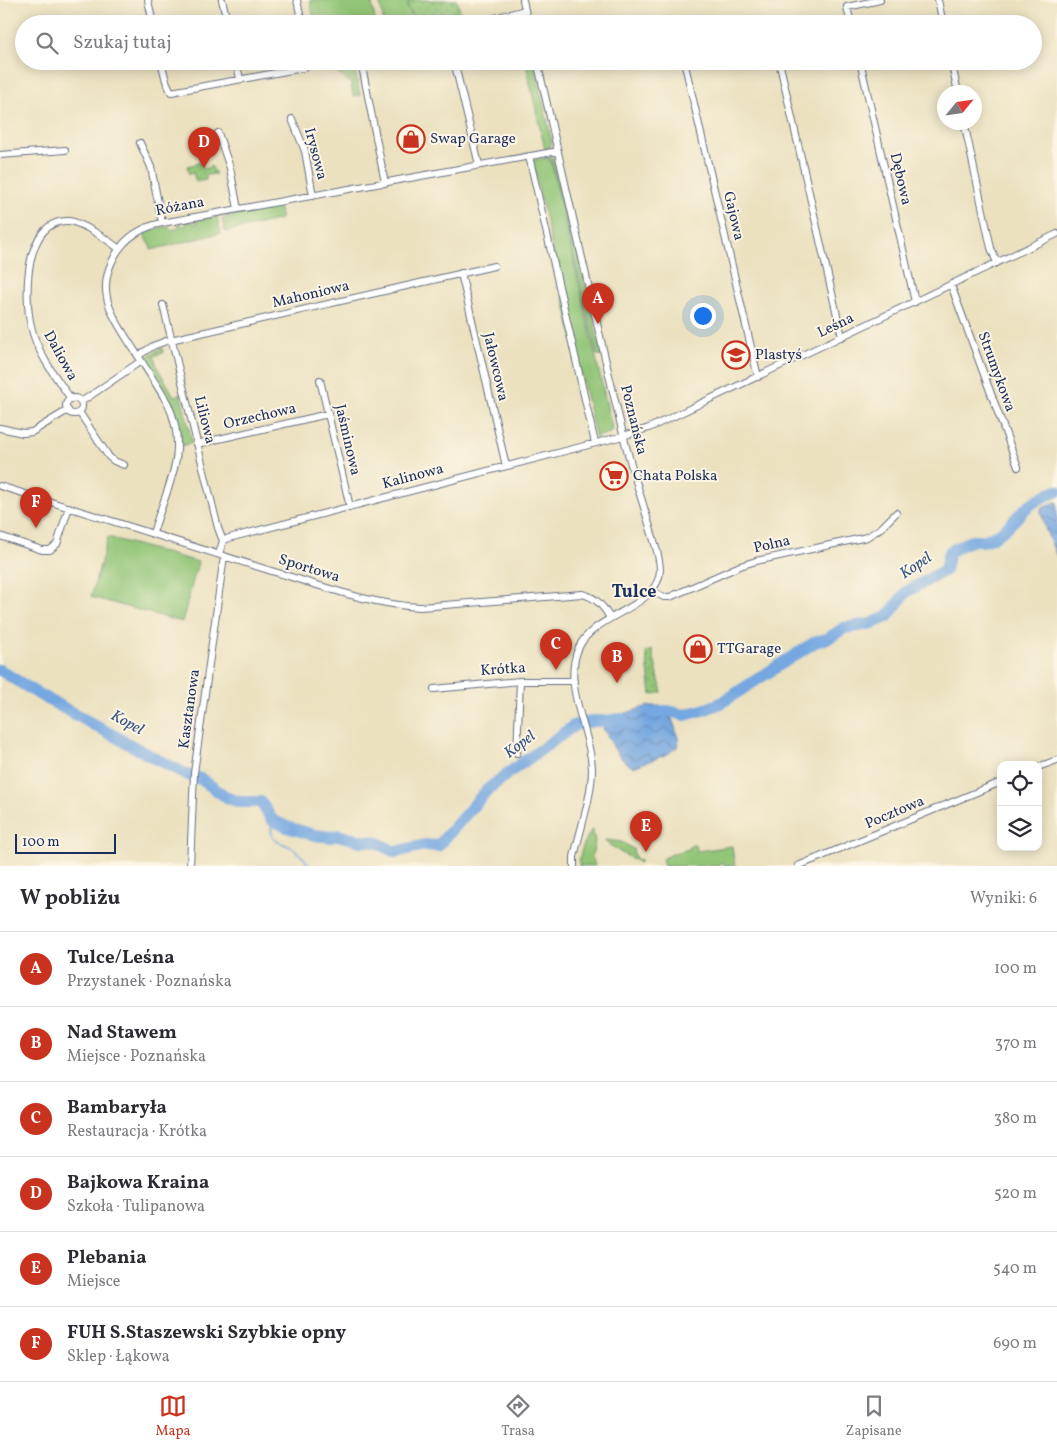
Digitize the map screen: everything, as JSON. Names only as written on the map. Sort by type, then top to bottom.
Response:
[{"type":"street","points":[[148,0],[151,15]]},
{"type":"street","points":[[222,0],[226,15]]},
{"type":"street","points":[[296,0],[300,15]]},
{"type":"street","points":[[523,0],[526,15]]},
{"type":"street","points":[[849,15],[847,7],[880,0]]},
{"type":"street","points":[[938,0],[941,15]]},
{"type":"street","points":[[506,15],[525,10]]},
{"type":"street","points":[[163,70],[171,92],[292,70]]},
{"type":"street","points":[[238,70],[240,80]]},
{"type":"street","points":[[362,70],[385,183]]},
{"type":"street","points":[[456,70],[479,165]]},
{"type":"street","name":"Poznańska","points":[[539,70],[623,436],[660,569],[652,591]]},
{"type":"street","name":"Gajowa","points":[[686,70],[758,377]]},
{"type":"street","points":[[781,70],[842,337]]},
{"type":"street","name":"Dębowa","points":[[862,70],[915,302]]},
{"type":"street","points":[[953,70],[956,85]]},
{"type":"street","name":"Irysowa","points":[[292,119],[305,151],[313,196]]},
{"type":"street","points":[[966,130],[991,248],[997,263]]},
{"type":"street","points":[[218,133],[230,168],[238,209]]},
{"type":"street","points":[[140,143],[153,171],[162,222]]},
{"type":"street","points":[[0,155],[65,150]]},
{"type":"street","name":"Różana","points":[[152,533],[176,460],[178,440],[168,404],[112,316],[107,300],[107,278],[111,263],[119,249],[128,239],[149,226],[162,222],[558,151]]},
{"type":"street","points":[[530,156],[595,443]]},
{"type":"street","name":"Daliowa","points":[[71,399],[42,354],[31,328],[28,306],[28,280],[33,251],[48,228],[65,221],[81,225],[119,249]]},
{"type":"street","name":"Leśna","points":[[623,436],[649,428],[1057,234]]},
{"type":"street","name":"Mahoniowa","points":[[81,402],[157,344],[494,266]]},
{"type":"street","name":"Jałowcowa","points":[[461,273],[506,466]]},
{"type":"street","name":"Strumykowa","points":[[951,285],[1018,467]]},
{"type":"street","name":"Liliowa","points":[[163,305],[218,528],[223,541]]},
{"type":"street","name":"Jaśminowa","points":[[320,380],[350,507]]},
{"type":"street","points":[[68,410],[67,403],[71,399],[76,398],[81,402],[82,407],[79,412]]},
{"type":"street","points":[[68,410],[74,413],[79,412]]},
{"type":"street","points":[[0,428],[23,433],[32,432],[68,410]]},
{"type":"street","points":[[79,412],[109,457],[114,462],[124,465]]},
{"type":"street","name":"Orzechowa","points":[[197,444],[328,414]]},
{"type":"street","name":"Kalinowa","points":[[223,541],[623,436]]},
{"type":"street","name":"Sportowa","points":[[0,486],[376,602],[420,607],[448,606],[582,594],[596,599],[610,618]]},
{"type":"street","points":[[0,536],[42,550],[50,550],[56,544],[69,507]]},
{"type":"street","name":"Polna","points":[[652,591],[664,597],[670,597],[740,566],[756,561],[867,537],[881,528],[896,512]]},
{"type":"street","points":[[221,555],[223,541]]},
{"type":"street","name":"Kasztanowa","points":[[190,866],[194,773],[221,555]]},
{"type":"street","points":[[574,866],[574,857],[592,770],[590,750],[576,699],[574,681],[575,661],[579,647],[591,631],[652,591]]},
{"type":"street","points":[[517,753],[520,681]]},
{"type":"street","name":"Krótka","points":[[434,689],[520,681],[574,681]]},
{"type":"street","points":[[1042,766],[1057,760]]},
{"type":"street","name":"Pocztowa","points":[[798,866],[817,863],[997,784]]},
{"type":"green space","points":[[310,0],[371,0],[374,15],[313,15]]},
{"type":"green space","points":[[407,0],[409,1],[411,15],[382,15],[380,4],[382,1]]},
{"type":"green space","points":[[407,0],[457,0],[461,15],[412,15],[407,8],[409,1]]},
{"type":"green space","points":[[333,70],[355,70],[360,95],[353,96],[351,83]]},
{"type":"green space","points":[[527,70],[536,70],[552,142],[550,147],[545,150]]},
{"type":"green space","points":[[547,156],[554,158],[558,164],[602,356],[597,355],[552,162]]},
{"type":"green space","points":[[546,158],[551,162],[612,428],[610,433],[599,436],[596,439],[532,160]]},
{"type":"green space","points":[[200,162],[204,169],[211,166],[216,174],[206,175],[206,180],[196,182],[193,173],[189,174],[187,166]]},
{"type":"green space","points":[[277,206],[281,219],[225,232],[222,219],[227,218],[227,215],[229,215],[229,218],[233,218],[233,214],[246,212],[248,215],[251,214],[251,211]]},
{"type":"green space","points":[[217,216],[221,233],[151,250],[150,243],[148,243],[143,233],[169,226],[171,230],[179,228],[178,224],[181,223],[182,226],[187,225],[186,222],[192,221],[194,224],[197,223],[196,220]]},
{"type":"green space","points":[[162,348],[163,353],[154,356],[157,367],[174,396],[181,394],[192,442],[182,446],[176,415],[147,361],[149,355]]},
{"type":"green space","points":[[108,537],[198,562],[182,622],[91,597]]},
{"type":"green space","points":[[652,650],[662,692],[651,695],[646,652]]},
{"type":"green space","points":[[592,829],[595,841],[592,856],[595,866],[579,866],[581,851]]},
{"type":"green space","points":[[604,841],[622,842],[633,849],[636,860],[640,859],[640,863]]},
{"type":"green space","points":[[695,844],[697,851],[732,846],[735,866],[724,865],[723,862],[719,863],[719,866],[664,866],[662,859],[689,849],[690,846]]},
{"type":"water","points":[[1057,502],[1057,557],[1046,531],[1041,509]]},
{"type":"water","points":[[648,706],[665,706],[674,725],[679,745],[668,754],[633,767],[626,763],[618,754],[603,729],[608,719]]},
{"type":"waterway","name":"Kopel","points":[[652,713],[668,711],[685,715],[721,703],[815,642],[827,639],[844,628],[871,624],[888,616],[906,592],[945,570],[949,552],[970,541],[983,541],[996,535],[1031,504],[1057,491]]},
{"type":"waterway","name":"Kopel","points":[[0,670],[40,695],[158,760],[188,775],[201,779],[230,799],[241,802],[261,802],[272,820],[287,827],[314,835],[331,837],[338,835],[360,841],[378,843],[395,852],[425,845],[438,846],[487,790],[575,725],[594,721],[622,719]]},
{"type":"waterway","points":[[272,820],[271,828],[275,840],[293,848],[310,866]]},
{"type":"place","name":"Swap Garage","points":[[411,139]]},
{"type":"place","name":"Bajkowa Kraina","points":[[204,168]]},
{"type":"place","name":"Tulce/Leśna","points":[[598,324]]},
{"type":"place","name":"Plastyś","points":[[736,355]]},
{"type":"place","name":"Chata Polska","points":[[614,476]]},
{"type":"place","name":"FUH S.Staszewski Szybkie opny","points":[[36,528]]},
{"type":"place","name":"TTGarage","points":[[698,649]]},
{"type":"place","name":"Bambaryła","points":[[556,670]]},
{"type":"place","name":"Nad Stawem","points":[[617,683]]},
{"type":"place","name":"Plebania","points":[[646,852]]},
{"type":"district","name":"Tulce","points":[[634,592]]}]
